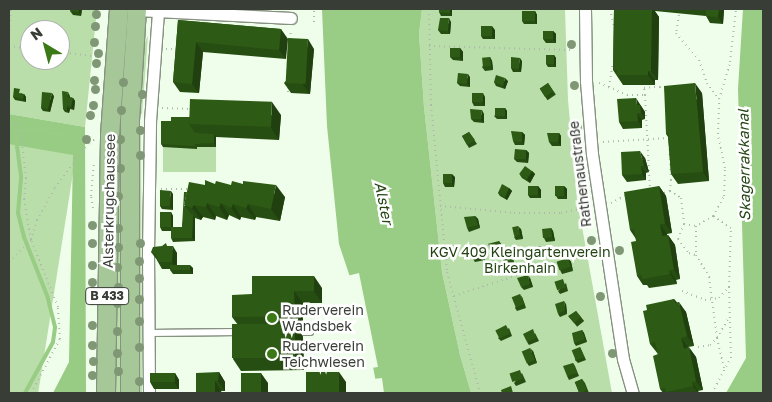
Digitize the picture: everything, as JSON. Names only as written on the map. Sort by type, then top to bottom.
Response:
[{"type":"main road","name":"Alsterkrugchaussee","points":[[106,393],[110,136],[131,9]]},
{"type":"main road","name":"Alsterkrugchaussee","points":[[130,393],[131,9]]},
{"type":"street","points":[[131,9],[292,18]]},
{"type":"street","name":"Rathenaustraße","points":[[585,9],[591,143],[623,359],[633,393]]},
{"type":"street","points":[[149,393],[151,98],[158,12]]},
{"type":"lane","points":[[149,333],[242,332]]},
{"type":"lane","points":[[290,332],[310,332]]},
{"type":"path","points":[[9,36],[11,9]]},
{"type":"path","points":[[314,9],[314,22]]},
{"type":"path","points":[[429,9],[431,105],[447,272],[480,393]]},
{"type":"path","points":[[610,9],[614,27]]},
{"type":"path","points":[[684,224],[696,226],[713,216],[724,196],[725,168],[718,134],[720,98],[730,62],[736,9]]},
{"type":"path","points":[[678,15],[676,33],[699,60],[707,83],[720,98]]},
{"type":"path","points":[[290,45],[292,18]]},
{"type":"path","points":[[429,46],[586,50]]},
{"type":"path","points":[[162,48],[184,49]]},
{"type":"path","points":[[70,53],[104,57]]},
{"type":"path","points":[[609,87],[613,62]]},
{"type":"path","points":[[288,82],[288,92]]},
{"type":"path","points":[[604,85],[627,95],[645,95]]},
{"type":"path","points":[[651,193],[644,88],[660,87],[667,92]]},
{"type":"path","points":[[157,108],[195,109]]},
{"type":"path","points":[[9,122],[17,124],[21,137],[26,178],[24,198],[31,240],[58,307],[60,339],[31,393]]},
{"type":"path","points":[[668,129],[670,191]]},
{"type":"path","points":[[591,143],[668,138]]},
{"type":"path","points":[[9,262],[31,240],[38,220],[55,188],[89,143],[99,140]]},
{"type":"path","points":[[149,188],[193,189]]},
{"type":"path","points":[[642,190],[650,189]]},
{"type":"path","points":[[661,194],[670,191]]},
{"type":"path","points":[[670,191],[680,198],[684,224],[678,239],[689,253],[696,255]]},
{"type":"path","points":[[616,202],[627,194]]},
{"type":"path","points":[[440,206],[514,213],[561,213],[599,205]]},
{"type":"path","points":[[712,393],[731,358],[730,228],[713,216]]},
{"type":"path","points":[[696,226],[696,255],[709,277],[717,338],[724,370]]},
{"type":"path","points":[[454,296],[605,246]]},
{"type":"path","points":[[682,291],[705,300],[719,298],[729,287]]},
{"type":"path","points":[[698,347],[710,345],[717,338],[730,315]]},
{"type":"green space","points":[[9,9],[97,9],[85,127],[9,114]]},
{"type":"green space","points":[[126,9],[133,9],[124,115],[118,114]]},
{"type":"green space","name":"KGV 409 Kleingartenverein Birkenhain","points":[[422,9],[565,9],[568,100],[577,199],[612,393],[471,393],[460,355],[442,272],[424,107],[419,34]]},
{"type":"green space","points":[[148,36],[142,114],[135,114],[140,51]]},
{"type":"green space","points":[[9,117],[80,128],[38,393],[9,393]]},
{"type":"green space","points":[[117,125],[123,125],[123,393],[113,393]]},
{"type":"green space","points":[[135,127],[141,127],[142,393],[135,393]]},
{"type":"green space","points":[[163,147],[216,147],[216,172],[163,172]]},
{"type":"shaded area","points":[[9,114],[85,127],[86,393],[53,393],[69,362],[73,155],[9,144]]},
{"type":"water","name":"Alster","points":[[322,9],[422,9],[419,34],[424,107],[442,272],[460,355],[471,393],[378,393],[364,319],[339,244],[327,126]]},
{"type":"water","name":"Skagerrakkanal","points":[[743,9],[763,9],[763,393],[726,393],[746,358],[738,89]]},
{"type":"pier","points":[[359,273],[378,367],[371,368],[362,320],[347,276]]},
{"type":"pier","points":[[382,378],[384,393],[376,393],[373,379]]},
{"type":"building","points":[[71,9],[79,9],[79,12],[70,11]]},
{"type":"building","points":[[439,9],[450,9],[450,13],[439,12]]},
{"type":"building","points":[[614,9],[652,9],[651,71],[648,71],[648,75],[617,75],[617,70],[613,70]]},
{"type":"building","points":[[706,9],[719,9],[718,17],[706,16]]},
{"type":"building","points":[[522,11],[535,11],[535,21],[522,21]]},
{"type":"building","points":[[440,18],[449,18],[448,31],[438,30]]},
{"type":"building","points":[[178,20],[281,29],[279,50],[196,42],[192,84],[173,82]]},
{"type":"building","points":[[481,26],[492,26],[492,36],[481,36]]},
{"type":"building","points":[[543,31],[553,31],[553,39],[543,39]]},
{"type":"building","points":[[288,38],[308,39],[306,84],[286,83]]},
{"type":"building","points":[[450,48],[460,48],[460,57],[450,57]]},
{"type":"building","points":[[546,55],[554,55],[554,64],[546,64]]},
{"type":"building","points":[[490,57],[491,66],[483,67],[482,58]]},
{"type":"building","points":[[511,57],[520,58],[519,69],[511,68]]},
{"type":"building","points":[[458,73],[468,74],[467,84],[457,83]]},
{"type":"building","points":[[496,75],[505,78],[503,86],[494,82]]},
{"type":"building","points":[[548,83],[553,91],[545,97],[540,89]]},
{"type":"building","points":[[695,83],[703,172],[671,174],[668,134],[666,134],[664,86]]},
{"type":"building","points":[[14,88],[20,89],[19,93],[24,94],[23,99],[13,97]]},
{"type":"building","points":[[62,91],[68,92],[67,97],[73,98],[71,107],[67,106],[67,110],[63,109]]},
{"type":"building","points":[[42,92],[52,93],[48,109],[41,108]]},
{"type":"building","points":[[472,93],[483,93],[483,102],[472,102]]},
{"type":"building","points":[[636,98],[637,105],[640,105],[641,113],[637,113],[638,121],[619,122],[617,99]]},
{"type":"building","points":[[190,99],[272,102],[271,127],[189,124]]},
{"type":"building","points":[[495,108],[505,108],[505,116],[495,116]]},
{"type":"building","points":[[470,109],[482,110],[481,119],[471,119]]},
{"type":"building","points":[[171,117],[189,117],[189,124],[195,133],[214,134],[214,143],[195,144],[195,146],[161,144],[161,121],[171,121]]},
{"type":"building","points":[[511,131],[522,132],[522,142],[513,141]]},
{"type":"building","points":[[469,132],[475,140],[467,145],[462,136]]},
{"type":"building","points":[[547,133],[559,133],[558,142],[549,142]]},
{"type":"building","points":[[515,149],[526,150],[526,159],[514,159]]},
{"type":"building","points":[[640,151],[644,166],[641,166],[642,174],[622,175],[621,152]]},
{"type":"building","points":[[525,166],[532,171],[526,179],[519,174]]},
{"type":"building","points":[[443,174],[452,174],[452,183],[443,183]]},
{"type":"building","points":[[205,180],[215,184],[216,181],[231,185],[232,181],[243,184],[243,181],[276,185],[271,209],[248,204],[246,208],[233,204],[231,208],[221,203],[219,207],[207,203],[206,207],[194,205],[192,208],[184,205],[189,182],[205,185]]},
{"type":"building","points":[[502,184],[509,188],[505,197],[498,193]]},
{"type":"building","points":[[528,186],[538,186],[538,195],[528,195]]},
{"type":"building","points":[[555,186],[564,186],[564,196],[555,196]]},
{"type":"building","points":[[659,186],[665,224],[660,224],[662,236],[668,235],[674,270],[669,270],[670,274],[642,279],[642,275],[637,276],[631,242],[636,241],[634,229],[630,230],[624,192]]},
{"type":"building","points":[[160,190],[171,191],[170,206],[160,206]]},
{"type":"building","points":[[184,192],[187,192],[184,205],[193,215],[192,238],[171,238],[171,227],[182,227]]},
{"type":"building","points":[[160,212],[171,212],[171,227],[160,227]]},
{"type":"building","points":[[475,216],[478,225],[467,228],[464,217]]},
{"type":"building","points":[[518,226],[520,235],[514,236],[512,227]]},
{"type":"building","points":[[551,228],[552,237],[543,238],[542,229]]},
{"type":"building","points":[[499,241],[501,249],[490,251],[488,244]]},
{"type":"building","points":[[166,243],[167,246],[173,246],[172,262],[158,262],[156,255],[151,252],[153,247],[162,246]]},
{"type":"building","points":[[541,246],[543,253],[534,255],[532,248]]},
{"type":"building","points":[[480,248],[482,256],[473,258],[471,250]]},
{"type":"building","points":[[511,256],[515,266],[507,270],[503,259]]},
{"type":"building","points":[[568,258],[571,267],[559,270],[557,262]]},
{"type":"building","points":[[170,265],[190,265],[190,270],[170,270]]},
{"type":"building","points":[[528,275],[530,284],[521,287],[517,278]]},
{"type":"building","points":[[252,276],[314,276],[314,291],[294,291],[295,316],[232,317],[232,295],[252,294]]},
{"type":"building","points":[[563,279],[566,288],[557,290],[554,282]]},
{"type":"building","points":[[520,294],[524,304],[516,308],[512,297]]},
{"type":"building","points":[[674,299],[675,303],[679,302],[687,336],[681,338],[684,349],[689,347],[696,381],[692,382],[693,386],[666,392],[665,388],[660,389],[653,356],[658,354],[655,342],[650,344],[643,311],[647,310],[646,305]]},
{"type":"building","points":[[564,301],[565,310],[558,314],[555,304]]},
{"type":"building","points":[[576,311],[581,317],[574,323],[568,316]]},
{"type":"building","points":[[232,324],[295,324],[295,358],[232,358]]},
{"type":"building","points":[[506,325],[510,333],[499,338],[495,330]]},
{"type":"building","points":[[533,329],[536,338],[527,342],[523,334]]},
{"type":"building","points":[[582,330],[585,339],[574,343],[572,333]]},
{"type":"building","points":[[580,347],[584,357],[576,361],[572,350]]},
{"type":"building","points":[[530,348],[535,360],[527,363],[522,352]]},
{"type":"building","points":[[573,363],[577,373],[567,376],[563,366]]},
{"type":"building","points":[[520,370],[523,379],[512,382],[510,373]]},
{"type":"building","points":[[219,372],[218,381],[215,381],[215,393],[196,393],[196,373]]},
{"type":"building","points":[[306,372],[339,372],[339,393],[306,393]]},
{"type":"building","points":[[150,373],[175,373],[175,382],[150,382]]},
{"type":"building","points":[[241,373],[261,373],[261,393],[241,393]]},
{"type":"building","points":[[582,379],[587,390],[579,393],[575,382]]},
{"type":"building","points":[[511,386],[513,393],[502,393],[501,390]]},
{"type":"waterway","points":[[25,393],[53,342],[55,327],[48,298],[24,237],[18,213],[21,176],[15,131],[38,129],[65,137]]},
{"type":"place","name":"Ruderverein Wandsbek","points":[[272,318]]},
{"type":"place","name":"Ruderverein Teichwiesen","points":[[272,354]]}]
